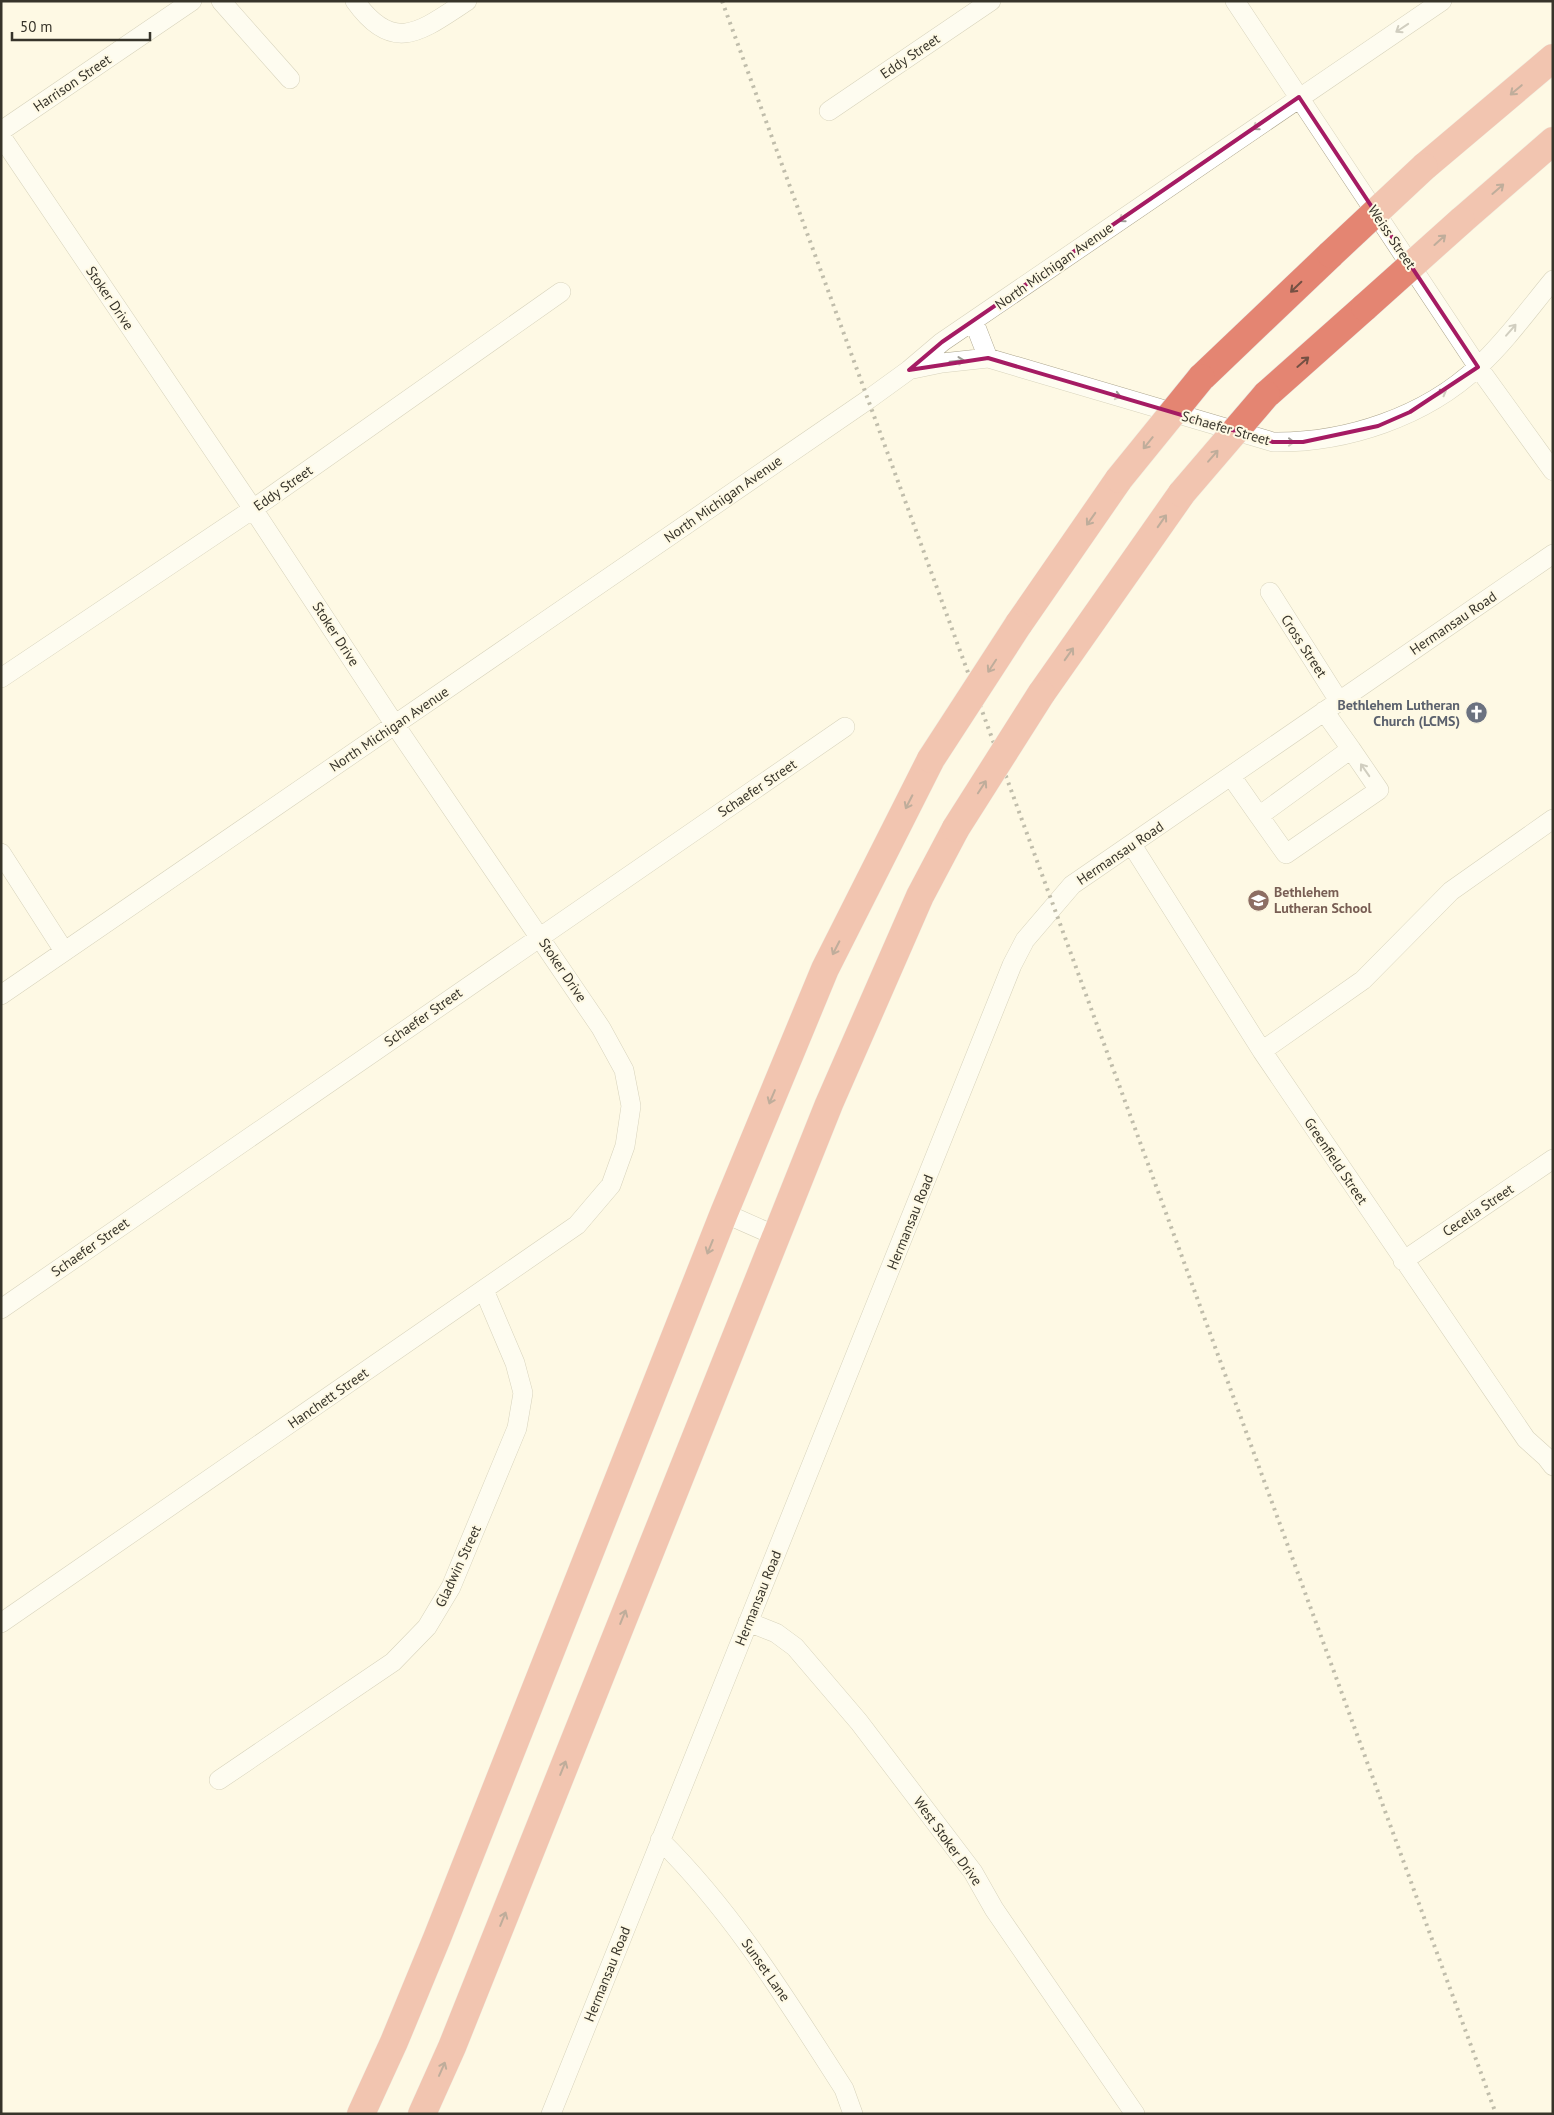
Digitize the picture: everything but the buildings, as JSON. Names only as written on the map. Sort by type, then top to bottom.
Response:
[{"type":"highway","points":[[361,2114],[438,1938],[724,1213],[825,969],[931,759],[1018,625],[1119,479],[1201,378],[1424,167],[1548,60]]},
{"type":"highway","points":[[422,2114],[452,2048],[829,1104],[920,896],[956,828],[1041,694],[1182,493],[1266,395],[1553,140]]},
{"type":"street","name":"Harrison Street","points":[[1,131],[192,1]]},
{"type":"street","points":[[221,1],[290,78]]},
{"type":"street","points":[[356,1],[367,18],[383,31],[405,34],[422,30],[467,1]]},
{"type":"street","name":"Eddy Street","points":[[829,112],[991,1]]},
{"type":"street","name":"Weiss Street","points":[[1235,1],[1478,366],[1553,471]]},
{"type":"street","name":"North Michigan Avenue","points":[[1,996],[909,370],[942,342],[974,322],[1442,1]]},
{"type":"street","name":"Stoker Drive","points":[[1,136],[253,508],[395,725],[601,1028],[624,1070],[631,1106],[625,1146]]},
{"type":"street","name":"Schaefer Street","points":[[909,370],[942,363],[988,358],[1273,442],[1303,442],[1378,426],[1410,412],[1448,390],[1478,366],[1553,280]]},
{"type":"street","name":"Eddy Street","points":[[1,678],[253,508],[561,292]]},
{"type":"street","points":[[974,322],[988,358]]},
{"type":"street","name":"Hermansau Road","points":[[551,2114],[1012,965],[1025,940],[1072,885],[1553,554]]},
{"type":"street","name":"Cross Street","points":[[1259,816],[1286,854],[1379,790],[1351,749],[1331,706],[1270,592]]},
{"type":"street","name":"Schaefer Street","points":[[1,1308],[845,727]]},
{"type":"street","points":[[1231,776],[1259,816],[1351,749]]},
{"type":"street","points":[[1262,1051],[1363,980],[1451,891],[1553,819]]},
{"type":"street","name":"Greenfield Street","points":[[1132,845],[1262,1051],[1403,1261],[1526,1439],[1551,1460]]},
{"type":"street","points":[[1,853],[64,951]]},
{"type":"street","name":"Hanchett Street","points":[[1,1623],[577,1224],[611,1185],[625,1146]]},
{"type":"street","name":"Cecelia Street","points":[[1403,1261],[1553,1158]]},
{"type":"street","points":[[724,1213],[776,1236]]},
{"type":"street","name":"Gladwin Street","points":[[219,1780],[393,1662],[427,1627],[451,1587],[517,1428],[523,1393],[516,1362],[484,1290]]},
{"type":"street","name":"West Stoker Drive","points":[[748,1622],[776,1633],[795,1647],[859,1722],[973,1872],[994,1909],[1135,2114]]},
{"type":"street","name":"Sunset Lane","points":[[660,1840],[690,1869],[746,1942],[844,2088],[852,2114]]},
{"type":"highlighted area","points":[[1299,97],[1478,367],[1410,412],[1378,426],[1303,442],[1273,442],[988,358],[909,370],[942,342]]},
{"type":"railway","points":[[722,1],[1496,2114]]},
{"type":"place","name":"Bethlehem Lutheran Church (LCMS)","points":[[1476,713]]},
{"type":"place","name":"Bethlehem Lutheran School","points":[[1258,900]]}]
